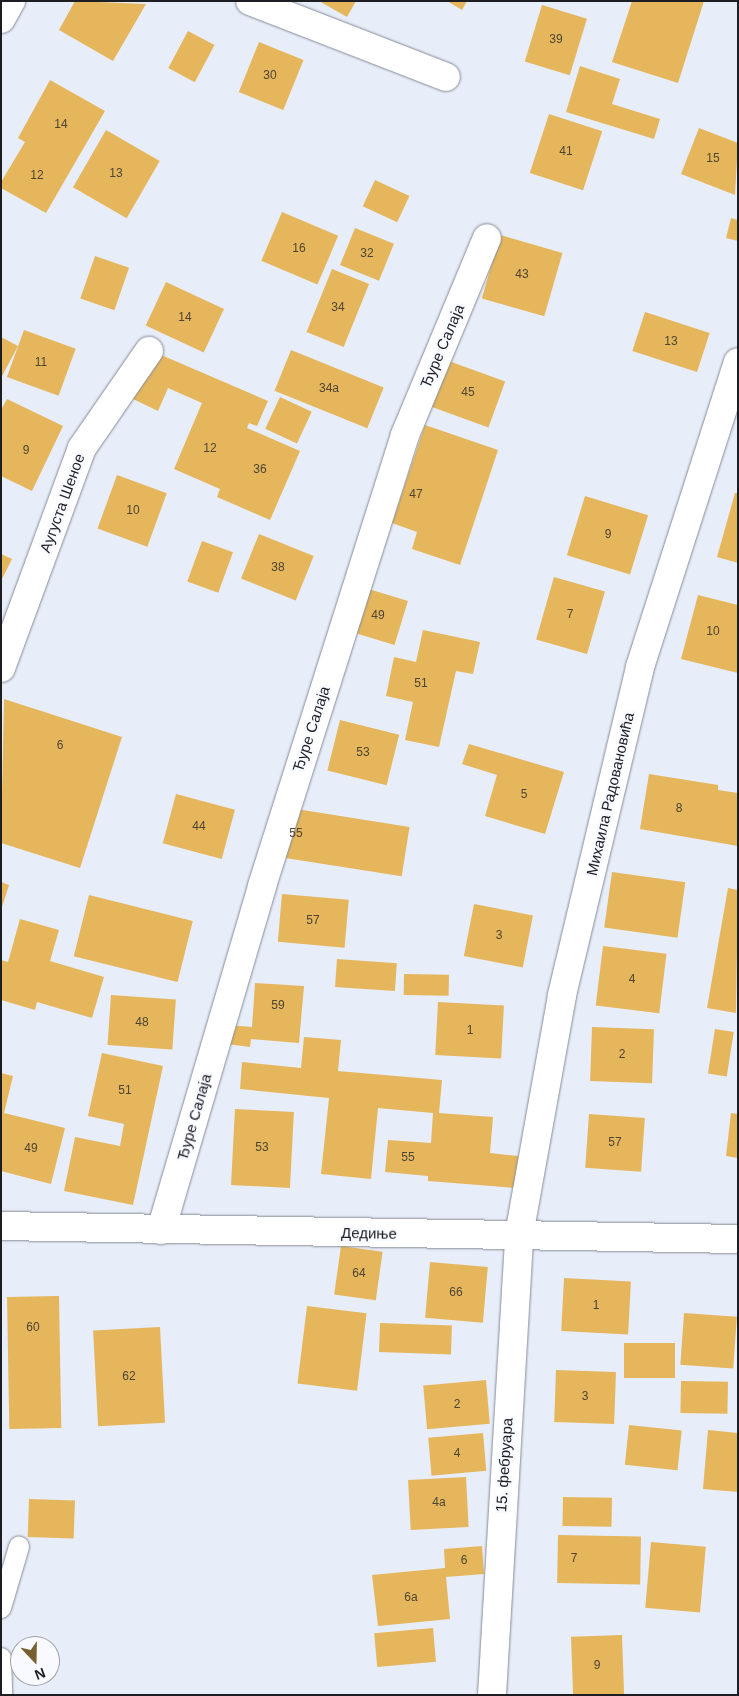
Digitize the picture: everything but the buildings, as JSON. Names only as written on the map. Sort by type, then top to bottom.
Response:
[{"type":"street","points":[[1,19],[11,1]]},
{"type":"street","points":[[250,1],[446,77]]},
{"type":"street","name":"Ђуре Салаја","points":[[161,1230],[262,886],[405,435],[487,238]]},
{"type":"street","name":"Аугуста Шеное","points":[[1,668],[82,448],[150,351]]},
{"type":"street","name":"Михаила Радовановића","points":[[519,1235],[562,995],[640,667],[738,362]]},
{"type":"street","name":"Дедиње","points":[[1,1226],[738,1239]]},
{"type":"street","name":"15. фебруара","points":[[492,1695],[519,1235]]},
{"type":"lane","points":[[1,1608],[19,1547]]},
{"type":"lane","points":[[1,1658],[2,1695]]}]
